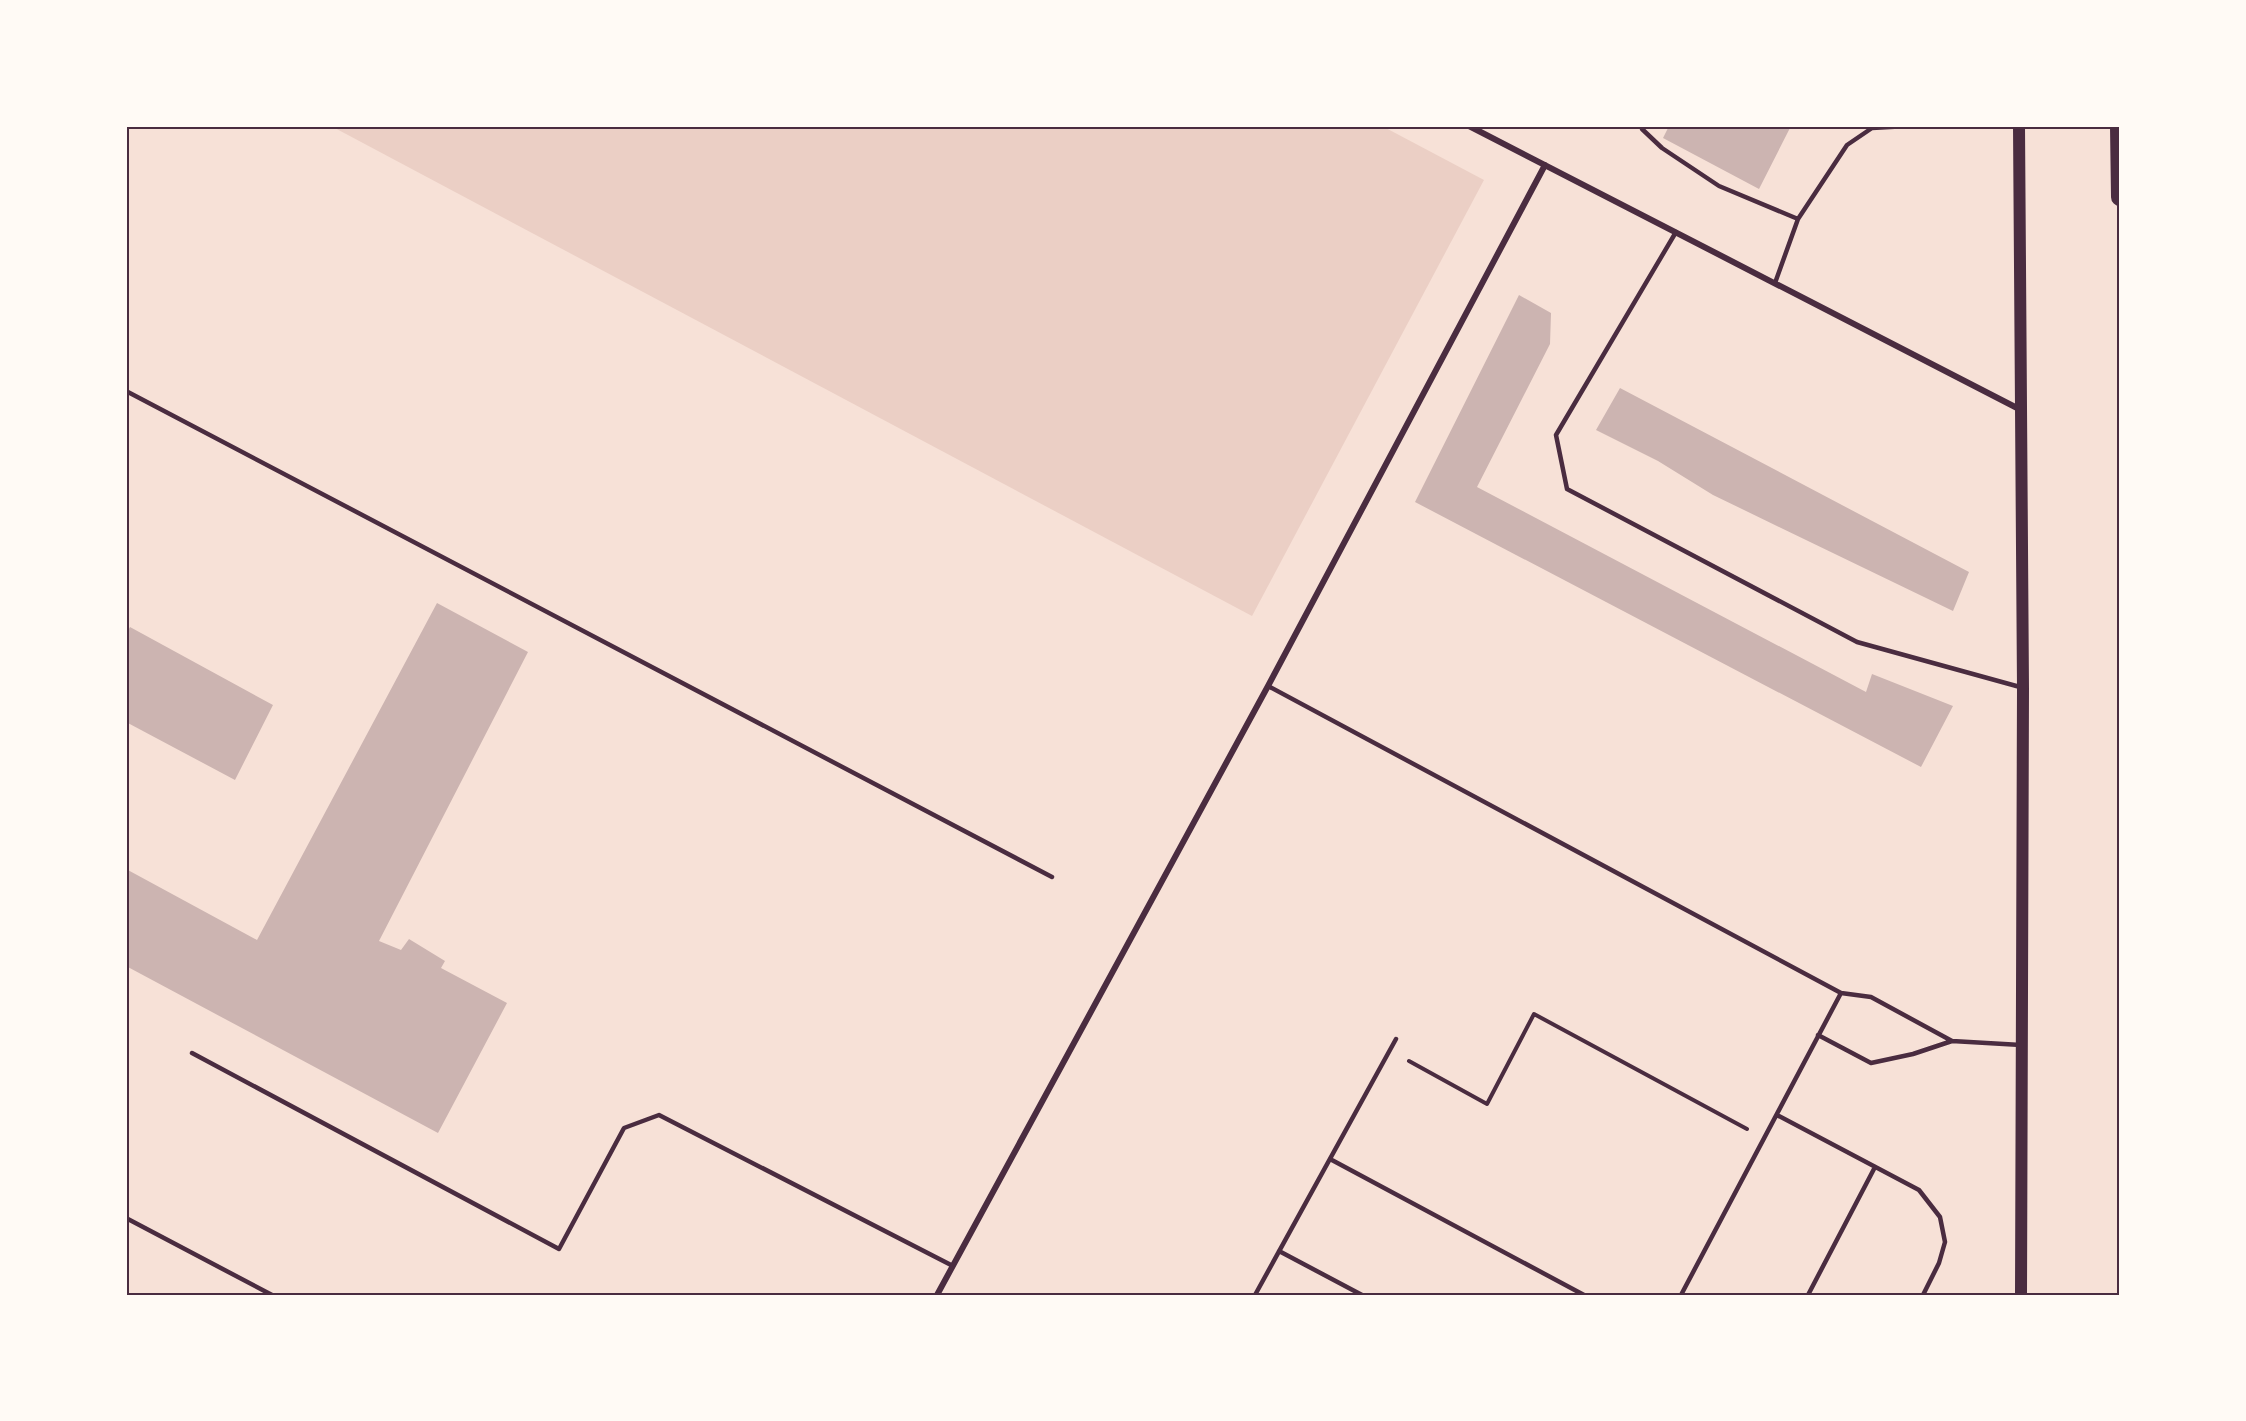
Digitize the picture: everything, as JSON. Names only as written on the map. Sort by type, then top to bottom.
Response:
[{"type":"highway","points":[[2119,126],[2120,197]]},
{"type":"main road","points":[[2019,126],[2023,688],[2022,1295]]},
{"type":"street","points":[[1472,127],[2021,410]]},
{"type":"street","points":[[937,1295],[1268,686],[1545,165]]},
{"type":"lane","points":[[1643,126],[1642,129],[1662,148],[1719,186],[1798,219]]},
{"type":"lane","points":[[1775,283],[1798,219],[1847,145],[1872,128],[1908,126]]},
{"type":"lane","points":[[1676,232],[1556,435],[1567,489],[1857,642],[2023,688]]},
{"type":"lane","points":[[126,391],[1052,877]]},
{"type":"lane","points":[[1268,686],[1841,993],[1871,997],[1952,1041]]},
{"type":"lane","points":[[1681,1295],[1841,993]]},
{"type":"lane","points":[[1818,1035],[1871,1063],[1913,1054],[1952,1041],[2021,1046]]},
{"type":"lane","points":[[1255,1295],[1396,1039]]},
{"type":"lane","points":[[192,1053],[559,1249],[624,1128],[659,1115],[953,1266]]},
{"type":"lane","points":[[1777,1115],[1919,1190],[1941,1217],[1945,1242],[1940,1263],[1923,1295]]},
{"type":"lane","points":[[1330,1159],[1584,1295]]},
{"type":"lane","points":[[1808,1295],[1875,1167]]},
{"type":"lane","points":[[126,1218],[272,1295]]},
{"type":"lane","points":[[1279,1251],[1362,1295]]},
{"type":"path","points":[[1389,1051],[1487,1104],[1534,1014],[1764,1138]]},
{"type":"shaded area","points":[[331,126],[1382,126],[1484,180],[1252,616]]},
{"type":"building","points":[[1669,126],[1791,126],[1759,189],[1663,138]]},
{"type":"building","points":[[1519,295],[1551,313],[1550,344],[1477,487],[1866,692],[1872,674],[1953,706],[1921,767],[1415,502]]},
{"type":"building","points":[[1620,388],[1969,572],[1953,611],[1713,495],[1658,461],[1596,430]]},
{"type":"building","points":[[437,603],[528,652],[379,941],[401,950],[409,939],[445,961],[441,968],[507,1003],[438,1133],[126,966],[126,869],[257,940]]},
{"type":"building","points":[[130,627],[273,705],[235,780],[126,722],[126,634]]}]
